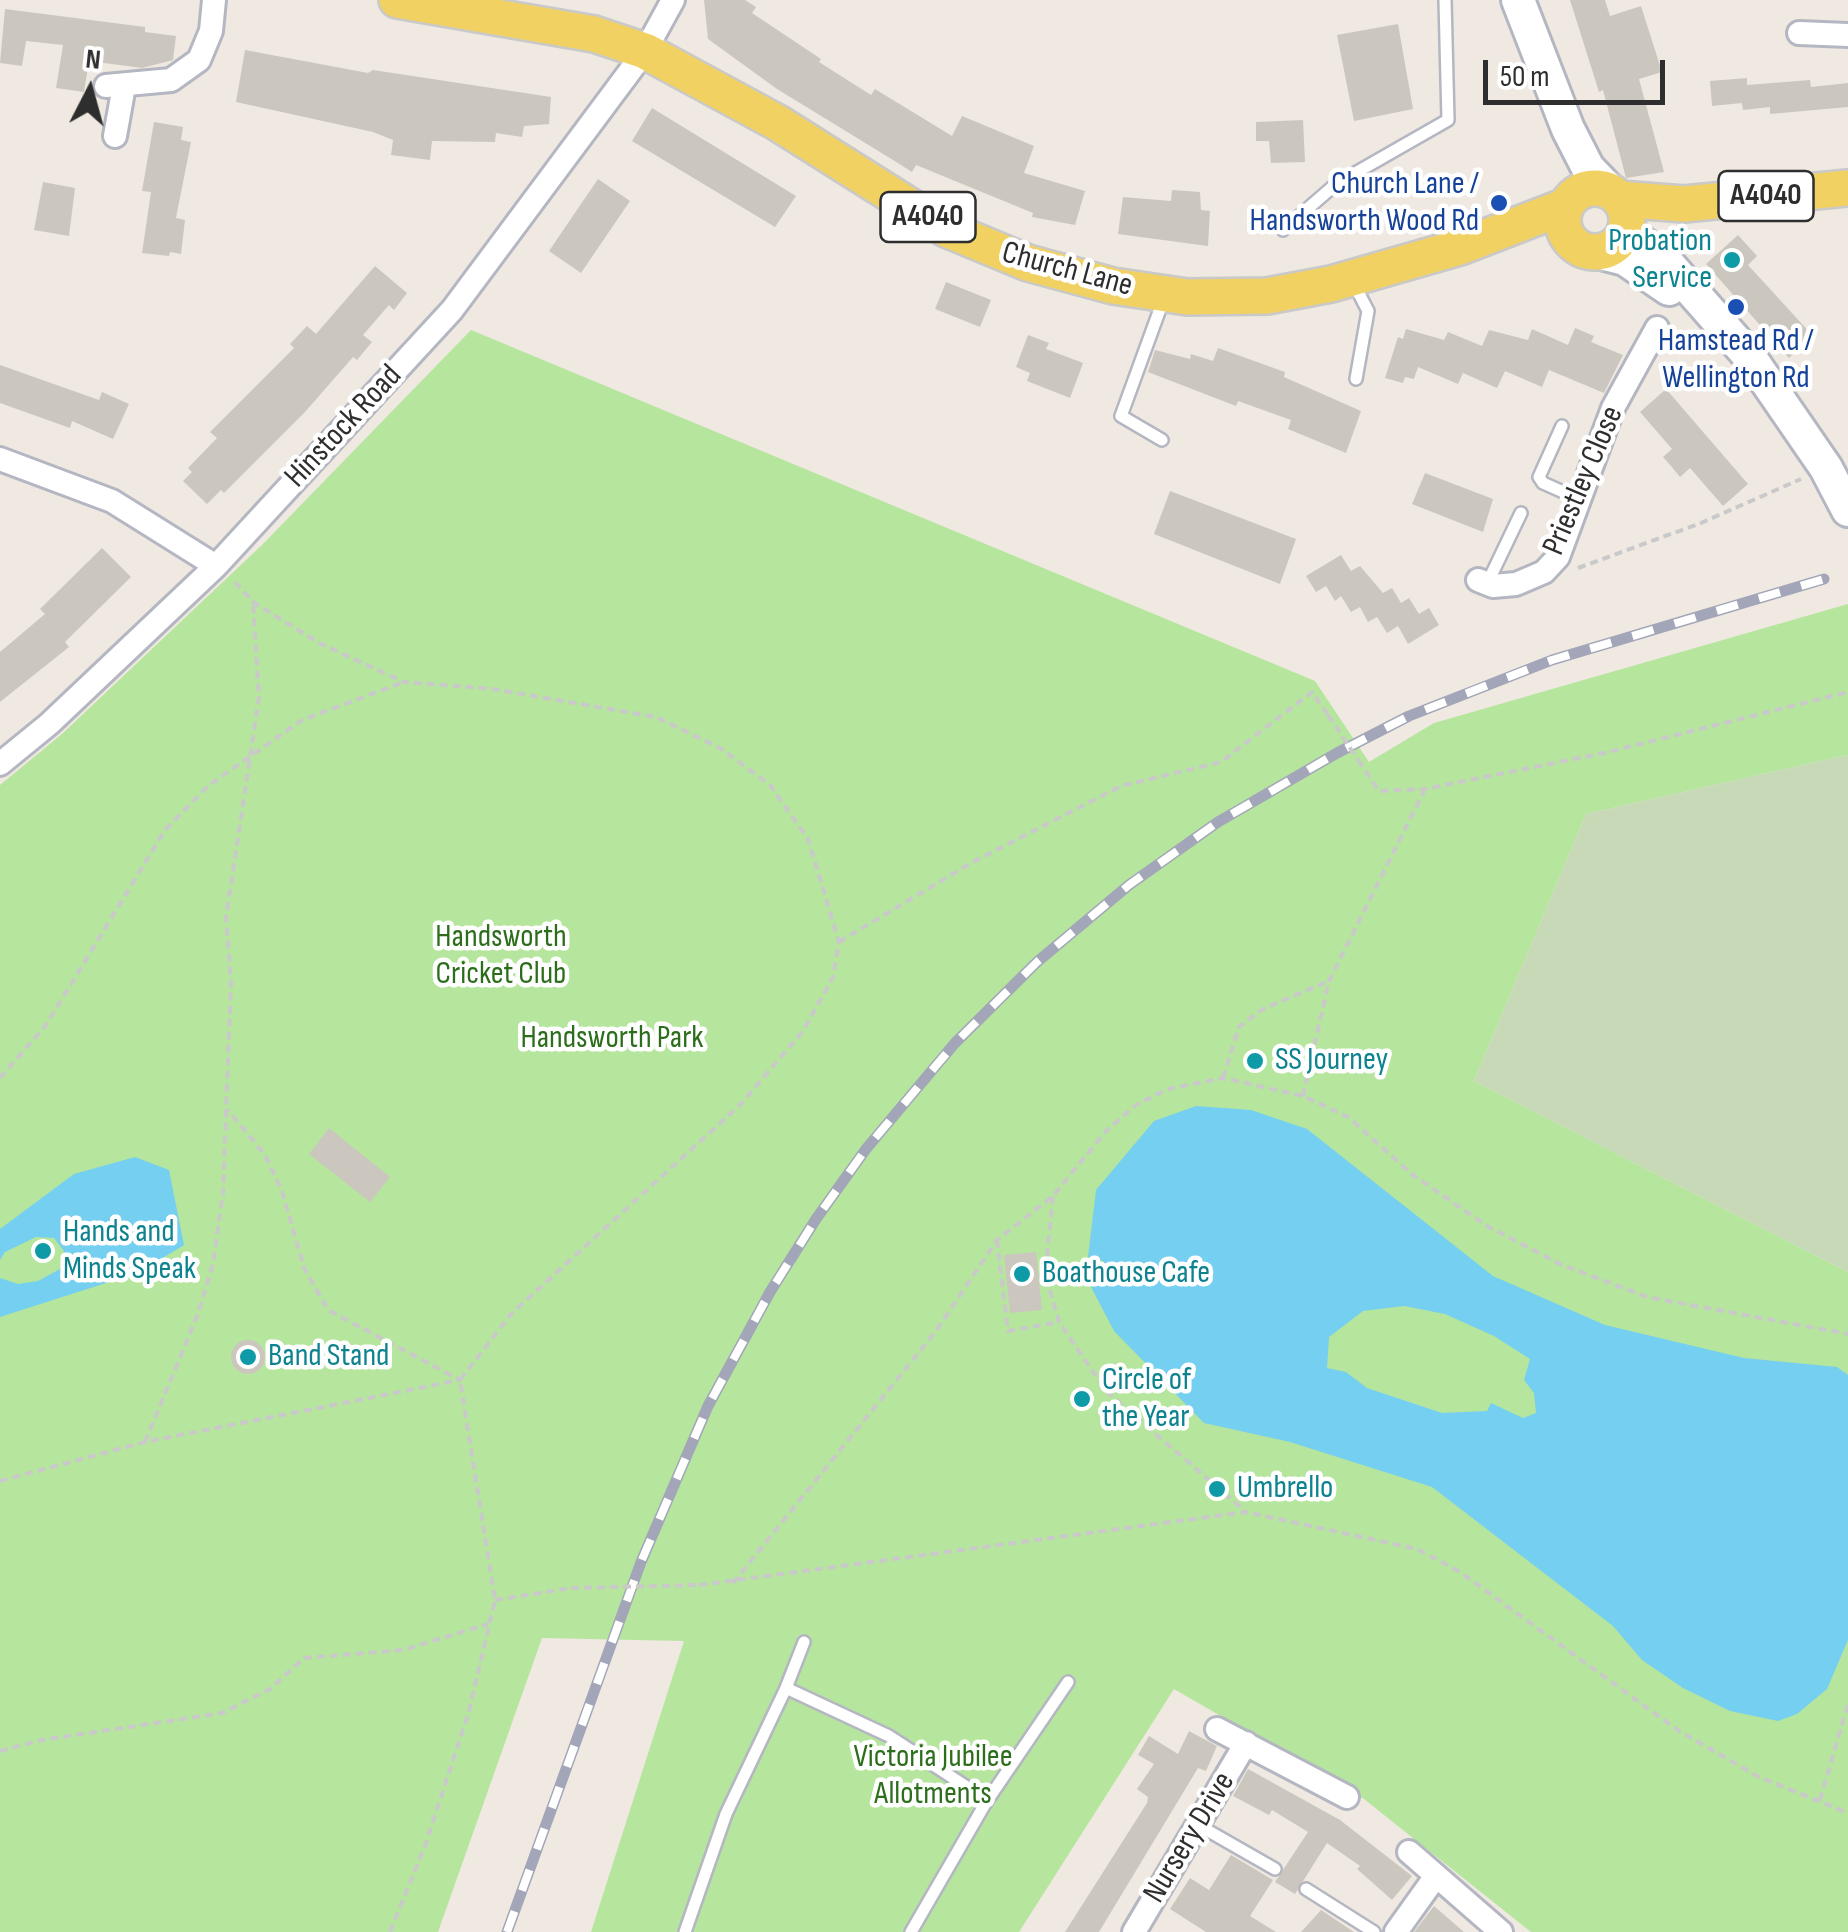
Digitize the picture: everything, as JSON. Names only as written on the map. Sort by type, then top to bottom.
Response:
[{"type":"main road","name":"Church Lane","points":[[398,0],[594,34],[645,51],[778,124],[979,245],[1113,286],[1166,294],[1266,296],[1350,278],[1488,238],[1575,224],[1591,188],[1618,207]]},
{"type":"main road","points":[[1518,0],[1568,128],[1588,168],[1714,320],[1749,356],[1826,468],[1848,510]]},
{"type":"main road","points":[[1568,128],[1575,224]]},
{"type":"main road","name":"A4040","points":[[1618,207],[1848,188]]},
{"type":"main road","points":[[1575,224],[1612,246],[1618,207]]},
{"type":"main road","points":[[1575,224],[1714,320]]},
{"type":"street","points":[[115,136],[115,86],[171,80],[198,60],[211,30],[214,0]]},
{"type":"street","name":"Hinstock Road","points":[[0,764],[49,724],[216,566],[452,310],[645,51],[673,0]]},
{"type":"street","points":[[1799,33],[1848,35]]},
{"type":"street","name":"Priestley Close","points":[[1483,582],[1516,584],[1544,572],[1558,557],[1613,408],[1657,328]]},
{"type":"street","points":[[0,459],[112,501],[216,566]]},
{"type":"street","name":"Nursery Drive","points":[[1217,1729],[1347,1797]]},
{"type":"street","name":"Nursery Drive","points":[[1143,1929],[1246,1743]]},
{"type":"street","points":[[1409,1852],[1502,1932]]},
{"type":"street","points":[[1396,1932],[1436,1876]]},
{"type":"lane","points":[[1284,230],[1336,184],[1448,120],[1446,0]]},
{"type":"lane","points":[[1350,278],[1368,311],[1356,378]]},
{"type":"lane","points":[[1162,440],[1121,416],[1166,294]]},
{"type":"lane","points":[[1562,426],[1539,477],[1579,499]]},
{"type":"lane","points":[[1483,582],[1521,513]]},
{"type":"lane","points":[[1048,1274],[1107,1271]]},
{"type":"lane","points":[[685,1932],[726,1814],[804,1642]]},
{"type":"lane","points":[[911,1932],[984,1804],[1068,1682]]},
{"type":"lane","points":[[786,1688],[889,1736],[973,1791],[984,1804]]},
{"type":"lane","points":[[1198,1825],[1275,1869]]},
{"type":"lane","points":[[1306,1889],[1374,1932]]},
{"type":"path","points":[[1544,572],[1562,573],[1684,530],[1826,468]]},
{"type":"path","points":[[0,1481],[144,1442],[460,1380],[511,1314],[740,1105],[803,1030],[833,976],[839,942],[808,839],[770,785],[720,748],[656,717],[494,688],[404,682],[319,643],[252,602],[216,566]]},
{"type":"path","points":[[144,1442],[214,1264],[223,1192],[232,983],[226,917],[254,750],[260,659],[252,602]]},
{"type":"path","points":[[0,1078],[46,1025],[164,830],[208,786],[254,750],[302,720],[404,682]]},
{"type":"path","points":[[839,942],[971,863],[1120,786],[1221,762],[1312,692],[1379,792],[1425,789],[1604,753],[1848,692]]},
{"type":"path","points":[[1303,1096],[1329,981],[1425,789]]},
{"type":"path","points":[[1223,1078],[1239,1026],[1263,1009],[1329,981]]},
{"type":"path","points":[[733,1583],[936,1330],[997,1240],[1053,1196],[1106,1131],[1136,1105],[1168,1088],[1223,1078],[1303,1096],[1348,1118],[1413,1176],[1487,1226],[1560,1264],[1647,1297],[1848,1334]]},
{"type":"path","points":[[224,1105],[265,1155],[282,1191],[304,1268],[328,1310],[460,1380]]},
{"type":"path","points":[[1053,1196],[1048,1274],[1059,1322],[1107,1392],[1246,1512]]},
{"type":"path","points":[[997,1240],[1008,1331],[1059,1322]]},
{"type":"path","points":[[390,1932],[426,1843],[469,1711],[495,1600],[460,1380]]},
{"type":"path","points":[[495,1600],[571,1588],[733,1583],[1246,1512],[1417,1549],[1460,1572],[1679,1731],[1759,1777],[1848,1813]]},
{"type":"path","points":[[0,1751],[42,1740],[222,1713],[270,1689],[304,1658],[403,1650],[488,1624]]},
{"type":"path","points":[[1820,1800],[1848,1704]]},
{"type":"green space","name":"Handsworth Park","points":[[471,330],[1315,681],[1369,762],[1434,723],[1848,604],[1848,755],[1586,814],[1474,1081],[1848,1272],[1848,1932],[1531,1932],[1364,1799],[1174,1689],[1019,1932],[591,1932],[684,1641],[542,1638],[438,1932],[0,1932],[0,785],[62,734],[263,544]]},
{"type":"green space","points":[[1848,755],[1848,1272],[1474,1081],[1586,814]]},
{"type":"water","points":[[1196,1106],[1251,1110],[1307,1129],[1493,1276],[1605,1325],[1744,1358],[1837,1367],[1848,1375],[1848,1640],[1827,1689],[1797,1714],[1778,1721],[1730,1711],[1683,1688],[1642,1660],[1613,1626],[1432,1487],[1290,1442],[1204,1423],[1114,1331],[1091,1287],[1102,1284],[1107,1270],[1103,1261],[1088,1257],[1096,1190],[1154,1121]],"holes":[[[1404,1306],[1445,1314],[1494,1336],[1530,1359],[1524,1380],[1534,1393],[1536,1413],[1523,1418],[1491,1403],[1487,1411],[1442,1413],[1367,1388],[1346,1372],[1327,1368],[1329,1337],[1363,1311]]]},
{"type":"water","points":[[135,1157],[169,1170],[184,1245],[161,1259],[159,1266],[0,1317],[0,1278],[18,1284],[38,1281],[60,1269],[64,1251],[54,1238],[36,1237],[5,1252],[0,1260],[0,1229],[74,1174]]},
{"type":"building","points":[[704,0],[745,0],[756,7],[752,13],[821,59],[819,62],[871,95],[875,89],[952,136],[962,116],[1034,146],[1024,173],[1085,191],[1075,225],[1032,217],[1033,213],[916,165],[912,172],[777,89],[708,39]]},
{"type":"building","points":[[1570,0],[1605,0],[1610,16],[1641,6],[1662,72],[1639,79],[1664,172],[1626,178],[1603,90],[1599,92]]},
{"type":"building","points":[[5,9],[145,27],[145,32],[176,36],[173,60],[142,68],[89,61],[84,92],[56,88],[63,45],[26,41],[22,66],[0,63]]},
{"type":"building","points":[[1398,24],[1413,109],[1354,121],[1337,35]]},
{"type":"building","points":[[245,50],[368,73],[373,70],[551,97],[549,124],[524,126],[522,137],[496,133],[495,142],[432,141],[430,160],[391,155],[393,140],[373,132],[236,102]]},
{"type":"building","points":[[1747,78],[1747,85],[1810,80],[1811,87],[1848,83],[1848,107],[1770,114],[1770,107],[1743,110],[1742,103],[1712,106],[1710,81]]},
{"type":"building","points":[[652,108],[796,196],[775,227],[632,141]]},
{"type":"building","points":[[1303,120],[1305,162],[1271,163],[1269,141],[1256,141],[1256,122]]},
{"type":"building","points":[[154,122],[183,127],[181,140],[191,142],[176,218],[185,220],[181,254],[170,252],[169,256],[142,253],[151,192],[142,191]]},
{"type":"building","points":[[598,179],[630,201],[581,273],[549,251]]},
{"type":"building","points":[[43,182],[75,188],[69,236],[34,230]]},
{"type":"building","points":[[1172,190],[1200,192],[1201,210],[1210,211],[1208,246],[1118,234],[1123,197],[1171,201]]},
{"type":"building","points":[[1738,235],[1757,256],[1748,265],[1813,336],[1789,358],[1706,264]]},
{"type":"building","points":[[375,266],[407,293],[394,310],[389,305],[363,335],[372,342],[357,360],[353,357],[305,412],[224,493],[221,490],[207,504],[183,481],[192,472],[188,468],[217,438],[210,432],[294,348],[290,344],[307,326],[316,334]]},
{"type":"building","points":[[946,282],[991,300],[980,327],[935,309]]},
{"type":"building","points":[[1575,328],[1594,336],[1591,342],[1623,355],[1604,393],[1549,370],[1542,387],[1505,371],[1497,388],[1463,373],[1458,384],[1418,367],[1414,379],[1405,377],[1403,383],[1385,378],[1398,337],[1403,339],[1406,329],[1444,340],[1448,332],[1482,346],[1489,330],[1528,340],[1532,329],[1568,345]]},
{"type":"building","points":[[1028,335],[1049,343],[1046,349],[1083,363],[1070,398],[1027,381],[1030,373],[1016,367]]},
{"type":"building","points":[[1218,348],[1285,372],[1284,377],[1361,411],[1346,453],[1288,429],[1291,420],[1238,401],[1236,406],[1148,372],[1155,350],[1213,361]]},
{"type":"building","points":[[0,365],[99,400],[102,392],[129,404],[113,439],[72,421],[70,428],[0,403]]},
{"type":"building","points":[[1666,389],[1748,484],[1723,506],[1690,468],[1680,477],[1663,457],[1672,449],[1640,412]]},
{"type":"building","points":[[1425,473],[1493,499],[1483,532],[1412,504]]},
{"type":"building","points":[[1170,491],[1296,539],[1280,584],[1154,534]]},
{"type":"building","points":[[102,548],[131,577],[65,642],[69,647],[0,702],[0,652],[45,614],[40,609]]},
{"type":"building","points":[[1341,555],[1351,571],[1360,566],[1383,593],[1392,588],[1401,603],[1409,598],[1419,614],[1429,608],[1439,625],[1408,644],[1398,626],[1387,633],[1377,617],[1368,622],[1360,607],[1351,612],[1341,596],[1335,601],[1326,586],[1316,592],[1306,576]]},
{"type":"building","points":[[329,1128],[390,1177],[370,1202],[309,1154]]},
{"type":"building","name":"Boathouse Cafe","points":[[1036,1252],[1042,1310],[1010,1313],[1004,1255]]},
{"type":"building","name":"Band Stand","points":[[248,1340],[260,1345],[265,1357],[260,1369],[248,1374],[236,1369],[231,1357],[236,1345]]},
{"type":"building","points":[[1189,1731],[1217,1746],[1206,1771],[1198,1768],[1099,1932],[1065,1932],[1147,1803],[1148,1797],[1137,1789],[1154,1764],[1138,1755],[1149,1736],[1178,1754]]},
{"type":"building","points":[[1248,1769],[1340,1820],[1412,1876],[1392,1900],[1357,1869],[1360,1866],[1327,1843],[1295,1894],[1275,1882],[1308,1832],[1272,1810],[1269,1815],[1233,1796]]},
{"type":"building","points":[[1231,1855],[1273,1880],[1250,1916],[1276,1932],[1206,1932],[1170,1909],[1190,1878],[1209,1890]]},
{"type":"building","points":[[1434,1906],[1464,1932],[1414,1932]]},
{"type":"building","points":[[1321,1910],[1354,1932],[1301,1932]]},
{"type":"railway","points":[[507,1932],[641,1562],[708,1406],[770,1292],[816,1219],[866,1149],[955,1043],[1037,962],[1129,885],[1218,822],[1337,753],[1409,716],[1552,660],[1824,579]]},
{"type":"place","name":"Church Lane / Handsworth Wood Rd","points":[[1499,203]]},
{"type":"place","name":"Probation Service","points":[[1732,260]]},
{"type":"place","name":"Hamstead Rd / Wellington Rd","points":[[1736,307]]},
{"type":"place","name":"SS Journey","points":[[1255,1061]]},
{"type":"place","name":"Hands and Minds Speak","points":[[43,1251]]},
{"type":"place","name":"Boathouse Cafe","points":[[1022,1274]]},
{"type":"place","name":"Band Stand","points":[[248,1357]]},
{"type":"place","name":"Circle of the Year","points":[[1082,1399]]},
{"type":"place","name":"Umbrello","points":[[1217,1489]]},
{"type":"park label","name":"Handsworth Cricket Club","points":[[501,956]]},
{"type":"park label","name":"Victoria Jubilee Allotments","points":[[933,1776]]}]
